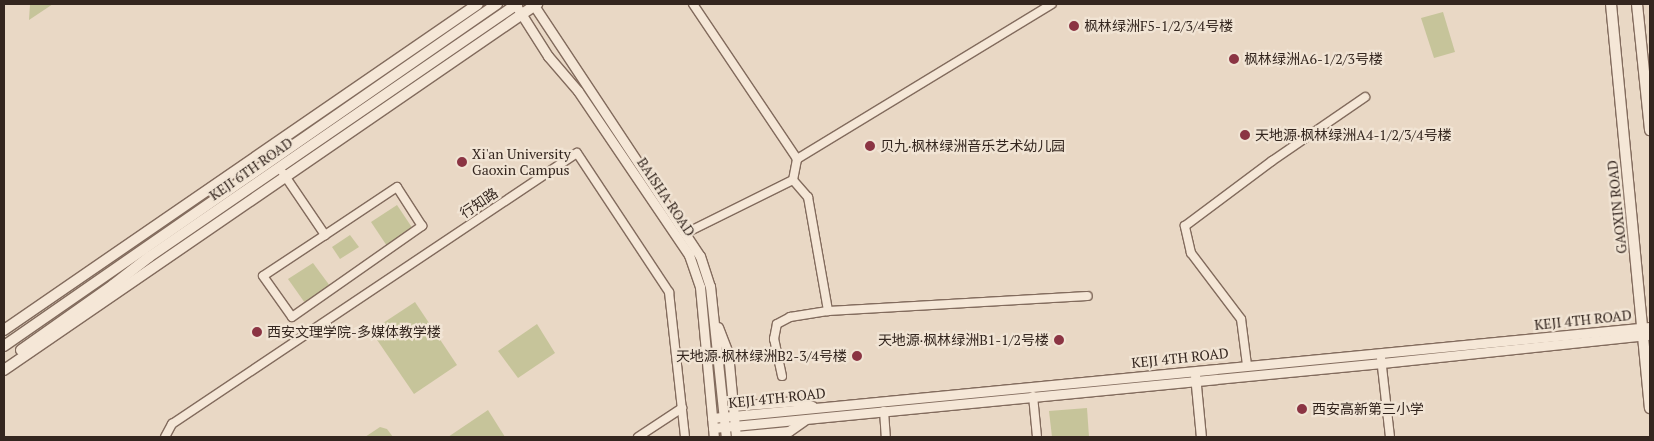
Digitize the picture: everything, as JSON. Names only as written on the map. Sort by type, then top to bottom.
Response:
[{"type":"main road","points":[[4,330],[478,4]]},
{"type":"main road","name":"KEJI 6TH ROAD","points":[[4,362],[497,4]]},
{"type":"main road","name":"KEJI 6TH ROAD","points":[[5,344],[515,4]]},
{"type":"main road","points":[[4,370],[535,4]]},
{"type":"main road","name":"GAOXIN ROAD","points":[[1611,4],[1647,331],[1650,408]]},
{"type":"main road","points":[[1637,4],[1650,130]]},
{"type":"street","name":"BAISHA ROAD","points":[[515,4],[520,15],[548,56],[578,91],[689,255],[700,286],[714,433]]},
{"type":"street","name":"BAISHA ROAD","points":[[535,4],[700,256],[710,286],[726,437]]},
{"type":"street","points":[[693,4],[797,159],[793,180]]},
{"type":"street","points":[[797,159],[1052,4]]},
{"type":"street","points":[[1247,365],[1241,319],[1191,253],[1185,226],[1272,161],[1365,97]]},
{"type":"street","name":"行知路","points":[[165,437],[172,424],[577,153],[669,292],[682,408]]},
{"type":"street","points":[[276,163],[325,235]]},
{"type":"street","points":[[686,233],[793,180]]},
{"type":"street","points":[[793,180],[808,198],[828,311]]},
{"type":"street","points":[[397,187],[422,226],[292,317],[264,276],[325,235],[397,187]]},
{"type":"street","points":[[782,376],[774,339],[776,324],[790,317],[828,311],[1088,296]]},
{"type":"street","points":[[714,317],[728,353],[736,437],[788,431],[808,418]]},
{"type":"street","name":"KEJI 4TH ROAD","points":[[734,416],[808,418],[884,411],[1195,380],[1647,331]]},
{"type":"street","points":[[1381,359],[1390,437]]},
{"type":"street","name":"KEJI 4TH ROAD","points":[[714,433],[724,422],[734,416],[1247,365],[1381,359]]},
{"type":"street","points":[[1194,370],[1201,437]]},
{"type":"street","points":[[1033,396],[1037,437]]},
{"type":"street","points":[[642,436],[682,408],[685,437]]},
{"type":"street","points":[[884,411],[886,437]]},
{"type":"street","name":"KEJI 4TH ROAD","points":[[712,418],[724,422]]},
{"type":"shaded area","points":[[30,4],[53,4],[29,20]]},
{"type":"shaded area","points":[[1443,12],[1455,52],[1434,58],[1421,18]]},
{"type":"shaded area","points":[[397,205],[413,229],[387,246],[371,222]]},
{"type":"shaded area","points":[[350,235],[359,247],[340,259],[332,247]]},
{"type":"shaded area","points":[[313,263],[330,286],[305,303],[288,279]]},
{"type":"shaded area","points":[[415,302],[457,365],[414,394],[371,331]]},
{"type":"shaded area","points":[[537,324],[555,353],[518,378],[498,351]]},
{"type":"shaded area","points":[[1087,408],[1089,437],[1052,437],[1049,411]]},
{"type":"shaded area","points":[[488,410],[505,437],[448,437]]},
{"type":"shaded area","points":[[380,427],[387,429],[393,437],[365,437]]},
{"type":"place","name":"枫林绿洲F5-1/2/3/4号楼","points":[[1074,26]]},
{"type":"place","name":"枫林绿洲A6-1/2/3号楼","points":[[1234,59]]},
{"type":"place","name":"天地源·枫林绿洲A4-1/2/3/4号楼","points":[[1245,135]]},
{"type":"place","name":"贝九·枫林绿洲音乐艺术幼儿园","points":[[870,146]]},
{"type":"place","name":"Xi'an University Gaoxin Campus","points":[[462,162]]},
{"type":"place","name":"西安文理学院-多媒体教学楼","points":[[257,332]]},
{"type":"place","name":"天地源·枫林绿洲B1-1/2号楼","points":[[1059,340]]},
{"type":"place","name":"天地源·枫林绿洲B2-3/4号楼","points":[[857,356]]},
{"type":"place","name":"西安高新第三小学","points":[[1302,409]]}]
